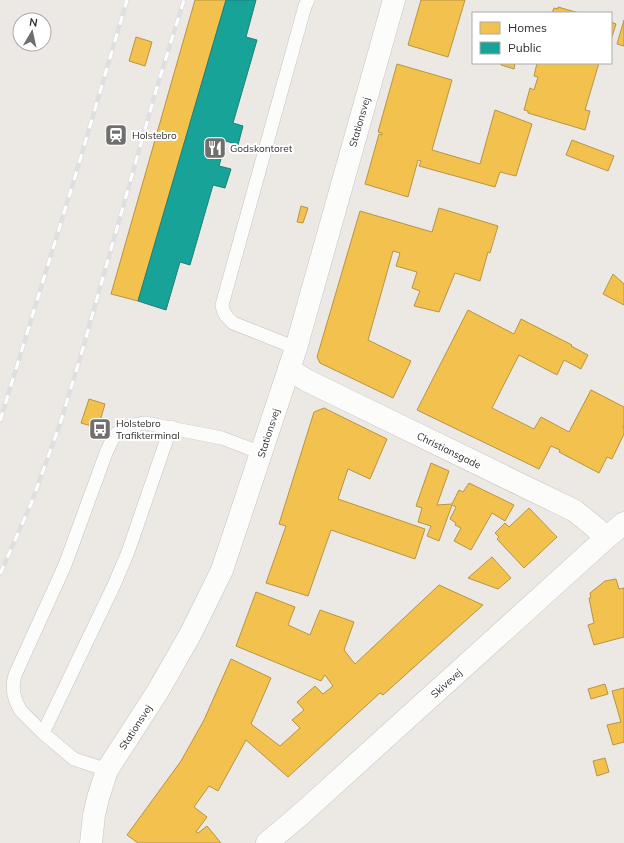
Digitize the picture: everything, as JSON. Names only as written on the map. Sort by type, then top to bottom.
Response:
[{"type":"street","name":"Stationsvej","points":[[92,843],[94,815],[107,770],[158,692],[191,633],[222,570],[296,348],[394,0]]},
{"type":"street","name":"Christiansgade","points":[[288,369],[306,380],[575,511],[596,528],[605,539]]},
{"type":"street","name":"Skivevej","points":[[267,843],[323,795],[624,523]]},
{"type":"lane","points":[[296,348],[233,323],[226,317],[223,312],[222,305],[305,6],[308,0]]},
{"type":"lane","points":[[107,770],[74,759],[43,733],[21,711],[13,692],[14,679],[65,565],[106,453],[117,433],[125,428],[145,423],[222,438],[261,453]]},
{"type":"lane","points":[[43,733],[114,585],[128,552],[171,427]]},
{"type":"building: Homes","points":[[195,0],[226,0],[138,301],[111,294]]},
{"type":"building: Homes","points":[[421,0],[465,0],[448,57],[408,45]]},
{"type":"building: Homes","points":[[558,7],[576,12],[552,12],[554,8],[558,9]]},
{"type":"building: Homes","points":[[624,20],[624,46],[617,44]]},
{"type":"building: Homes","points":[[612,22],[616,24],[612,37]]},
{"type":"building: Homes","points":[[136,37],[152,42],[145,66],[129,61]]},
{"type":"building: Homes","points":[[397,64],[452,80],[432,150],[480,164],[495,110],[532,124],[516,176],[500,172],[495,187],[419,166],[421,161],[418,160],[408,197],[365,184],[379,134],[382,135],[382,133],[378,132]]},
{"type":"building: Homes","points":[[501,64],[515,64],[514,69]]},
{"type":"building: Homes","points":[[537,64],[599,64],[585,110],[590,111],[585,130],[528,113],[528,111],[524,110],[530,88],[534,90],[538,77],[534,76]]},
{"type":"building: Homes","points":[[572,140],[614,156],[608,171],[566,155]]},
{"type":"building: Homes","points":[[301,206],[308,208],[303,223],[297,222]]},
{"type":"building: Homes","points":[[439,208],[498,226],[490,253],[488,252],[480,281],[455,273],[439,312],[414,306],[420,291],[412,288],[417,272],[396,266],[400,253],[393,251],[368,340],[411,361],[393,398],[320,363],[317,357],[360,211],[432,232]]},
{"type":"building: Homes","points":[[613,274],[624,284],[624,305],[603,294]]},
{"type":"building: Homes","points":[[468,310],[514,334],[521,319],[572,345],[571,346],[588,355],[581,369],[564,360],[557,375],[519,355],[492,408],[534,429],[541,417],[569,432],[591,390],[624,407],[624,434],[612,459],[607,457],[599,473],[559,452],[560,450],[551,446],[539,469],[417,410]]},
{"type":"building: Homes","points":[[89,399],[105,404],[98,428],[81,423]]},
{"type":"building: Homes","points":[[324,408],[387,439],[370,479],[348,469],[338,499],[425,529],[415,559],[331,530],[308,596],[266,583],[286,526],[279,524],[314,412]]},
{"type":"building: Homes","points":[[431,463],[449,471],[437,505],[452,504],[459,490],[463,492],[469,483],[514,505],[505,521],[492,513],[471,550],[454,541],[461,528],[455,525],[456,523],[450,519],[456,507],[452,505],[439,541],[427,536],[431,526],[418,522],[422,508],[416,506]]},
{"type":"building: Homes","points":[[529,508],[557,537],[524,568],[497,539],[499,537],[495,533],[505,523],[509,527]]},
{"type":"building: Homes","points":[[492,557],[511,578],[498,589],[468,578]]},
{"type":"building: Homes","points":[[616,579],[619,589],[624,588],[624,637],[594,645],[588,625],[594,623],[589,598],[591,598],[590,593],[605,581]]},
{"type":"building: Homes","points":[[439,585],[483,605],[383,695],[380,693],[288,777],[246,740],[218,791],[209,786],[194,807],[207,817],[196,832],[198,833],[207,826],[221,843],[138,843],[127,835],[181,761],[204,720],[231,659],[271,678],[251,724],[280,746],[300,728],[292,720],[304,710],[297,702],[315,686],[323,694],[333,686],[325,675],[321,681],[236,646],[256,592],[295,607],[288,625],[310,635],[320,610],[354,622],[344,650],[355,664]]},
{"type":"building: Homes","points":[[605,684],[608,694],[591,699],[588,689]]},
{"type":"building: Homes","points":[[624,688],[624,742],[613,745],[607,725],[621,722],[612,691]]},
{"type":"building: Homes","points":[[605,758],[609,772],[597,776],[593,761]]},
{"type":"building: Public","points":[[226,0],[256,0],[246,37],[257,40],[233,123],[243,126],[238,145],[226,141],[219,166],[231,169],[225,188],[213,185],[190,265],[180,262],[166,310],[138,301]]},
{"type":"railway","points":[[0,421],[75,177],[127,0]]},
{"type":"railway","points":[[0,574],[31,504],[60,424],[157,87],[184,0]]},
{"type":"place","name":"Holstebro","points":[[116,135]]},
{"type":"place","name":"Godskontoret","points":[[215,148]]},
{"type":"place","name":"Holstebro Trafikterminal","points":[[100,429]]}]
